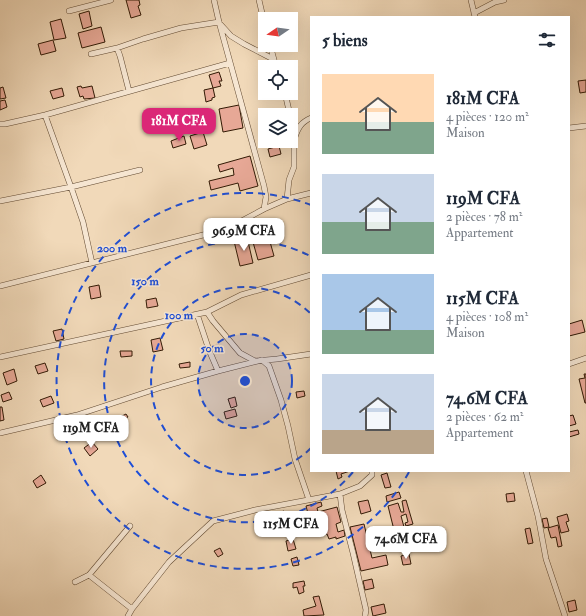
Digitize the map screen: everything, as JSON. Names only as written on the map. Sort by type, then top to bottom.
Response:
[{"type":"street","points":[[69,11],[111,0]]},
{"type":"street","points":[[214,0],[264,186],[266,197],[264,209]]},
{"type":"street","points":[[259,0],[262,12]]},
{"type":"street","points":[[472,0],[475,15],[495,2],[504,0]]},
{"type":"street","points":[[91,54],[117,48],[181,28],[219,22]]},
{"type":"street","points":[[219,22],[231,36],[273,59]]},
{"type":"street","points":[[117,48],[130,91]]},
{"type":"street","points":[[272,52],[273,59]]},
{"type":"street","points":[[0,124],[45,115],[230,62]]},
{"type":"street","points":[[45,115],[83,222],[92,263]]},
{"type":"street","points":[[298,129],[302,123],[310,119]]},
{"type":"street","points":[[570,128],[586,126]]},
{"type":"street","points":[[287,199],[289,180],[294,166],[294,148]]},
{"type":"street","points":[[0,201],[71,187],[140,170]]},
{"type":"street","points":[[0,286],[211,233],[238,223],[287,199],[310,193]]},
{"type":"street","points":[[0,357],[207,312],[241,296],[310,275]]},
{"type":"street","points":[[207,312],[240,353],[255,361],[310,354]]},
{"type":"street","points":[[197,314],[218,371]]},
{"type":"street","points":[[570,364],[586,358]]},
{"type":"street","points":[[0,433],[77,415],[218,371],[262,360]]},
{"type":"street","points":[[262,360],[269,366],[281,400],[295,459],[309,500]]},
{"type":"street","points":[[128,616],[169,562],[213,521],[254,510],[340,494],[360,486],[372,475],[372,472]]},
{"type":"street","points":[[526,472],[538,516],[546,559],[566,616]]},
{"type":"street","points":[[340,494],[342,510],[366,610],[365,616]]},
{"type":"street","points":[[75,582],[89,575],[130,526]]},
{"type":"street","points":[[89,575],[132,609]]},
{"type":"building","points":[[126,0],[139,0],[140,5],[138,6],[141,15],[131,18]]},
{"type":"building","points":[[89,11],[92,26],[83,29],[79,14]]},
{"type":"building","points":[[61,19],[66,38],[54,40],[50,22]]},
{"type":"building","points":[[101,27],[105,42],[82,48],[78,33]]},
{"type":"building","points":[[53,40],[56,51],[41,55],[38,44]]},
{"type":"building","points":[[219,72],[222,81],[219,81],[221,86],[213,88],[209,75]]},
{"type":"building","points":[[586,80],[586,92],[580,93],[578,81]]},
{"type":"building","points":[[81,86],[82,88],[92,86],[95,98],[84,99],[83,96],[80,97],[77,87]]},
{"type":"building","points":[[3,87],[6,98],[0,99],[0,88]]},
{"type":"building","points":[[62,88],[64,96],[53,99],[50,91]]},
{"type":"building","points":[[213,88],[215,97],[206,102],[204,90]]},
{"type":"building","points":[[5,100],[7,107],[0,110],[0,101]]},
{"type":"building","points":[[239,105],[243,128],[223,132],[219,109]]},
{"type":"building","points":[[203,132],[207,145],[194,149],[190,136]]},
{"type":"building","points":[[184,136],[186,144],[173,148],[171,141]]},
{"type":"building","points":[[280,148],[281,154],[270,157],[268,149]]},
{"type":"building","points":[[250,156],[258,186],[240,191],[238,183],[211,190],[209,181],[234,175],[233,168],[220,172],[218,165]]},
{"type":"building","points":[[264,229],[264,232],[267,231],[274,256],[258,260],[251,235],[255,234],[255,231]]},
{"type":"building","points":[[247,237],[253,263],[240,266],[234,241]]},
{"type":"building","points":[[99,285],[101,297],[91,299],[89,287]]},
{"type":"building","points":[[156,298],[158,306],[147,308],[146,300]]},
{"type":"building","points":[[582,320],[585,332],[570,336],[570,324]]},
{"type":"building","points":[[62,329],[64,339],[56,341],[53,331]]},
{"type":"building","points":[[160,338],[163,350],[153,352],[151,340]]},
{"type":"building","points":[[120,351],[132,351],[132,356],[121,357]]},
{"type":"building","points":[[190,362],[190,367],[180,368],[179,364]]},
{"type":"building","points":[[45,363],[48,371],[38,374],[35,366]]},
{"type":"building","points":[[14,369],[17,381],[7,385],[3,373]]},
{"type":"building","points":[[584,374],[586,374],[586,403],[579,379],[585,378]]},
{"type":"building","points":[[304,391],[305,396],[297,398],[296,392]]},
{"type":"building","points":[[9,392],[12,399],[3,402],[1,395]]},
{"type":"building","points":[[51,396],[54,403],[43,407],[40,400]]},
{"type":"building","points":[[235,397],[237,406],[231,408],[228,399]]},
{"type":"building","points":[[0,407],[2,407],[4,420],[0,421]]},
{"type":"building","points":[[235,409],[237,416],[226,419],[224,412]]},
{"type":"building","points":[[126,414],[128,417],[118,422],[116,419]]},
{"type":"building","points":[[573,415],[576,424],[570,426],[570,416]]},
{"type":"building","points":[[578,430],[579,434],[570,437],[570,432]]},
{"type":"building","points":[[92,442],[98,449],[90,456],[84,448]]},
{"type":"building","points":[[336,472],[347,472],[341,474],[342,477],[338,479]]},
{"type":"building","points":[[387,473],[391,487],[385,488],[381,475]]},
{"type":"building","points":[[41,475],[46,483],[37,488],[33,481]]},
{"type":"building","points":[[399,492],[401,498],[387,502],[386,496]]},
{"type":"building","points":[[514,493],[515,501],[507,502],[506,494]]},
{"type":"building","points":[[368,500],[371,511],[361,514],[358,502]]},
{"type":"building","points":[[406,500],[413,524],[406,526],[405,523],[408,522],[406,514],[401,516],[404,527],[394,530],[388,506],[398,503],[401,512],[404,512],[402,501]]},
{"type":"building","points":[[321,502],[322,506],[317,508],[318,512],[337,507],[341,522],[336,524],[338,532],[344,530],[345,536],[336,539],[336,537],[329,539],[327,534],[323,535],[320,523],[311,525],[306,506]]},
{"type":"building","points":[[284,511],[284,521],[279,522],[279,519],[276,520],[274,514]]},
{"type":"building","points":[[567,514],[569,521],[566,522],[569,531],[561,533],[557,517]]},
{"type":"building","points":[[547,518],[549,527],[544,528],[542,519]]},
{"type":"building","points":[[304,521],[306,527],[298,529],[296,523]]},
{"type":"building","points":[[364,524],[372,558],[386,555],[388,565],[361,571],[350,527]]},
{"type":"building","points":[[558,525],[562,546],[558,547],[556,537],[551,538],[548,528]]},
{"type":"building","points":[[530,528],[533,543],[528,544],[525,529]]},
{"type":"building","points":[[298,529],[299,535],[288,535],[287,531]]},
{"type":"building","points":[[293,539],[296,549],[288,551],[286,541]]},
{"type":"building","points":[[220,548],[223,554],[218,557],[214,551]]},
{"type":"building","points":[[409,554],[411,564],[403,565],[401,556]]},
{"type":"building","points":[[297,557],[299,565],[293,566],[291,559]]},
{"type":"building","points":[[372,579],[374,588],[365,590],[363,581]]},
{"type":"building","points":[[304,581],[304,592],[299,594],[297,587],[293,588],[293,583]]},
{"type":"building","points":[[319,596],[324,615],[304,616],[303,610],[316,606],[313,597]]},
{"type":"building","points":[[575,600],[577,610],[569,612],[567,602]]},
{"type":"building","points":[[384,604],[386,613],[373,616],[371,607]]}]
